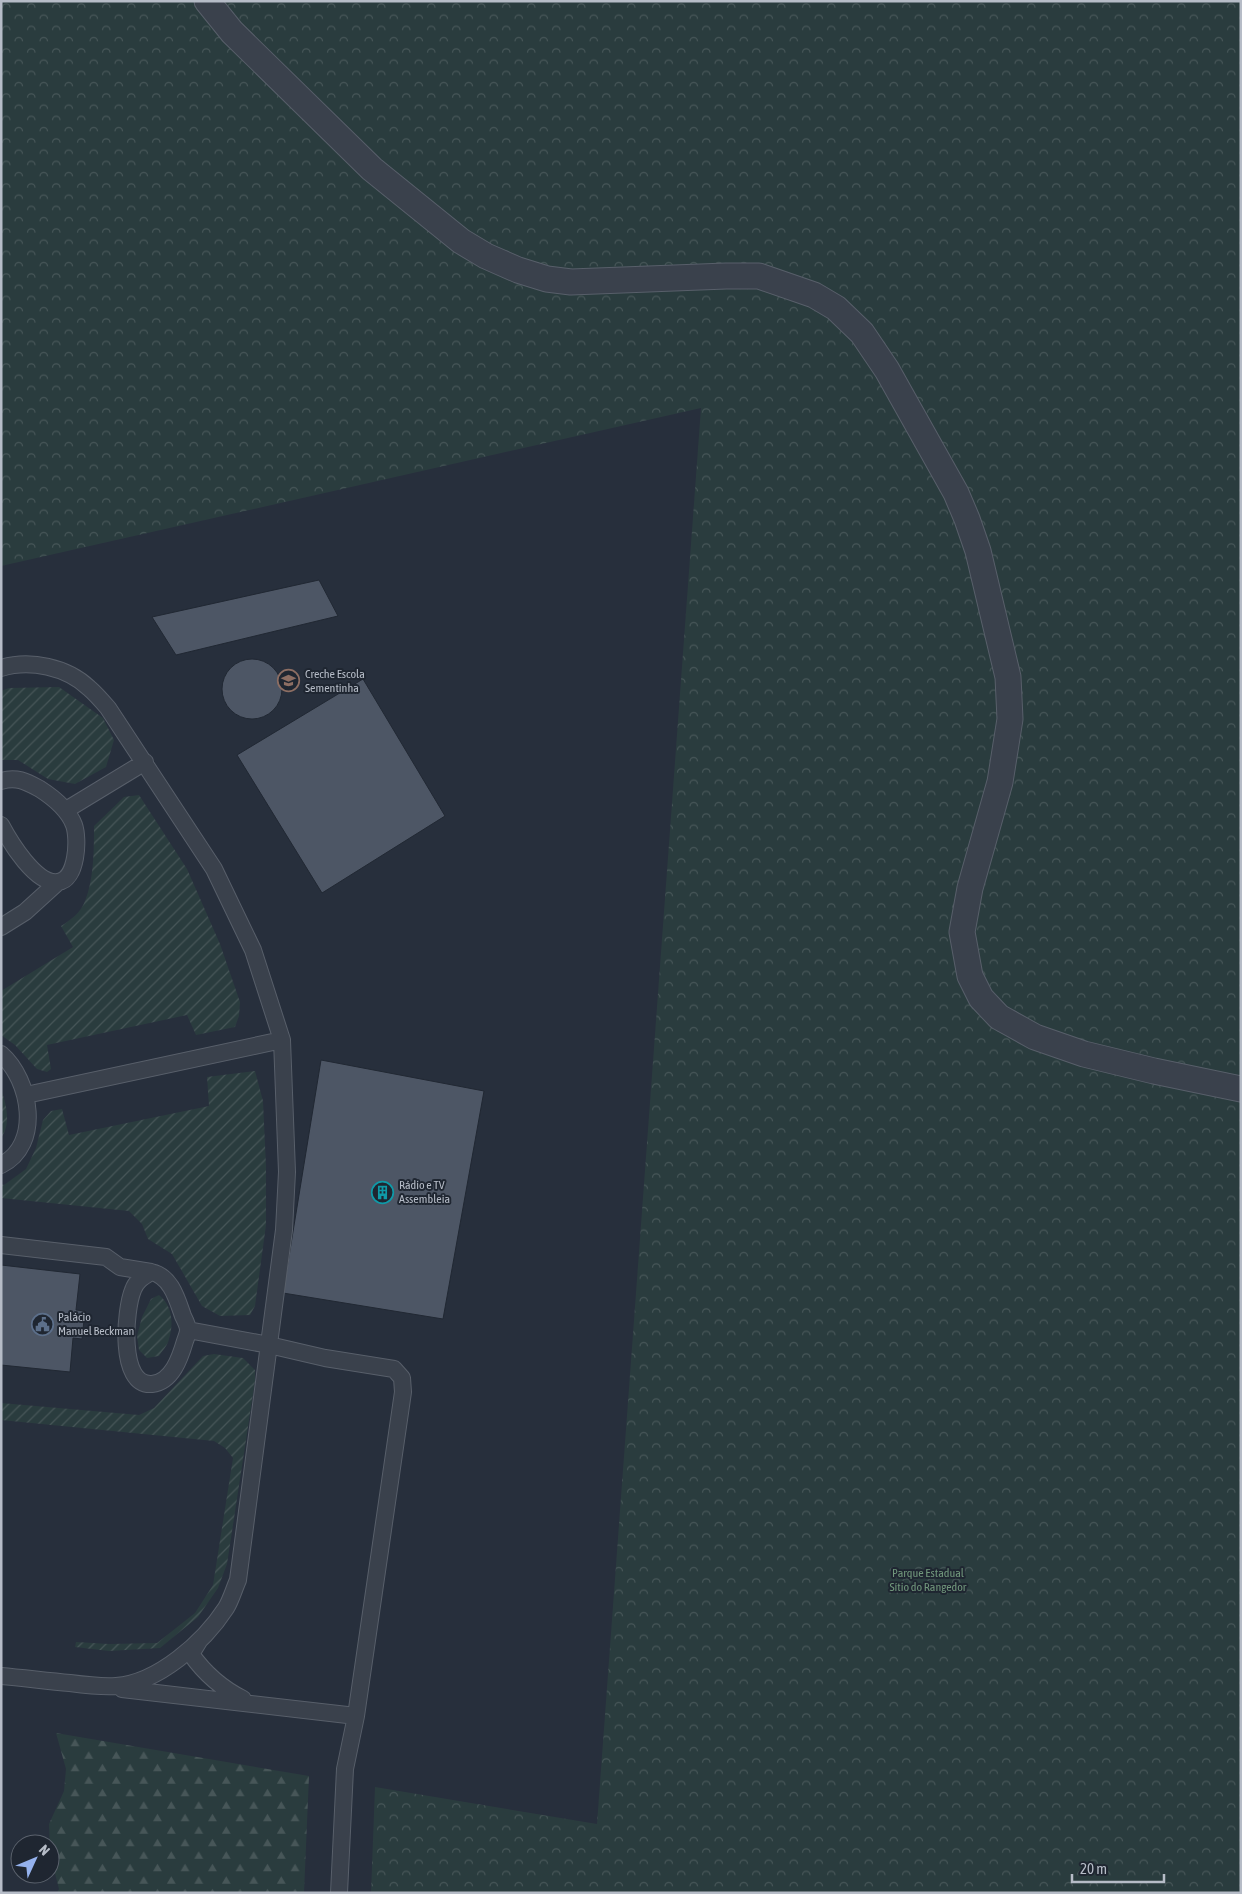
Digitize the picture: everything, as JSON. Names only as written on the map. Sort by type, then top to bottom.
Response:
[{"type":"street","points":[[207,1],[232,32],[372,169],[461,241],[486,256],[518,270],[548,279],[571,282],[759,276],[814,295],[836,308],[862,333],[887,370],[964,510],[978,551],[1008,677],[1010,719],[1000,782],[970,888],[962,932],[970,976],[981,998],[999,1017],[1043,1040],[1093,1056],[1241,1089]]},
{"type":"lane","points":[[1,668],[37,664],[63,672],[88,687],[108,708],[214,869],[253,950],[282,1040],[287,1172],[284,1230],[238,1580],[226,1607],[191,1654],[204,1672],[227,1691],[254,1705]]},
{"type":"lane","points":[[66,810],[145,762]]},
{"type":"lane","points":[[1,781],[11,778],[26,781],[52,796],[66,810],[74,826],[77,848],[72,870],[66,879],[58,882],[25,912],[1,927]]},
{"type":"lane","points":[[1,825],[12,845],[40,878],[58,882]]},
{"type":"lane","points":[[26,1095],[282,1040]]},
{"type":"lane","points":[[1,1054],[16,1072],[26,1095],[27,1128],[22,1146],[11,1161],[1,1165]]},
{"type":"lane","points":[[1,1245],[106,1257],[120,1267],[151,1272],[160,1274],[168,1282],[177,1297],[188,1330],[179,1359],[169,1376],[158,1383],[150,1385],[141,1382],[133,1374],[126,1350],[127,1316],[132,1290],[140,1278],[151,1272]]},
{"type":"lane","points":[[188,1330],[270,1345],[325,1358],[394,1369],[402,1378],[402,1392],[356,1716],[345,1769],[339,1893]]},
{"type":"lane","points":[[97,1686],[117,1686],[131,1683],[161,1671],[202,1637]]},
{"type":"lane","points":[[1,1676],[356,1716]]},
{"type":"green space","name":"Parque Estadual Sítio do Rangedor","points":[[1,1],[1241,1],[1241,1893],[371,1893],[375,1787],[597,1824],[701,408],[1,566]]},
{"type":"green space","points":[[59,687],[103,718],[114,740],[106,767],[75,784],[48,779],[18,760],[1,760],[1,691],[9,688]]},
{"type":"green space","points":[[139,795],[187,869],[220,944],[240,1002],[239,1016],[235,1027],[196,1035],[187,1015],[47,1045],[51,1069],[47,1072],[37,1069],[15,1045],[1,1035],[1,991],[73,947],[61,926],[78,912],[88,892],[93,864],[94,826],[124,797]]},
{"type":"green space","points":[[255,1071],[263,1101],[266,1225],[255,1306],[250,1315],[220,1316],[202,1306],[172,1254],[148,1239],[142,1224],[129,1211],[1,1198],[1,1184],[4,1185],[26,1169],[36,1148],[43,1120],[51,1111],[62,1109],[69,1135],[209,1106],[207,1077]]},
{"type":"green space","points":[[1,1090],[5,1102],[7,1121],[1,1138]]},
{"type":"green space","points":[[159,1295],[167,1304],[171,1315],[171,1333],[159,1356],[147,1358],[139,1350],[137,1336],[142,1317],[151,1299]]},
{"type":"green space","points":[[214,1354],[243,1358],[255,1370],[255,1381],[227,1564],[218,1588],[198,1617],[160,1648],[109,1651],[75,1647],[76,1642],[109,1644],[157,1643],[195,1613],[213,1585],[233,1458],[225,1448],[214,1441],[1,1420],[1,1403],[139,1415],[154,1408],[203,1356]]},
{"type":"green space","points":[[56,1733],[309,1776],[304,1893],[57,1893],[59,1889],[58,1884],[60,1884],[60,1834],[49,1834],[49,1824],[64,1791],[66,1769]]},
{"type":"building","points":[[319,580],[338,616],[176,655],[152,617]]},
{"type":"building","points":[[252,659],[269,664],[277,672],[282,689],[277,706],[269,714],[252,719],[235,714],[227,706],[222,689],[227,672],[235,664]]},
{"type":"building","points":[[363,679],[445,816],[322,893],[237,755]]},
{"type":"building","name":"Rádio e TV Assembleia","points":[[321,1060],[484,1091],[443,1319],[283,1293]]},
{"type":"building","name":"Palácio Manuel Beckman","points":[[1,1265],[80,1274],[76,1310],[85,1311],[82,1339],[73,1338],[70,1372],[1,1365]]},
{"type":"place","name":"Creche Escola Sementinha","points":[[289,681]]},
{"type":"place","name":"Rádio e TV Assembleia","points":[[383,1192]]},
{"type":"place","name":"Palácio Manuel Beckman","points":[[42,1324]]}]
